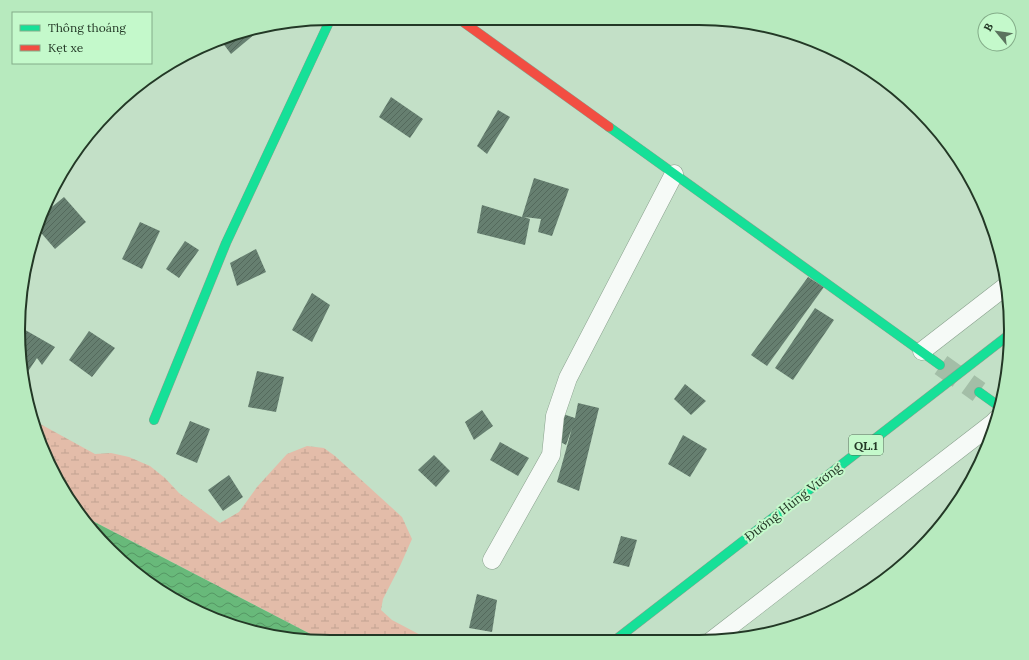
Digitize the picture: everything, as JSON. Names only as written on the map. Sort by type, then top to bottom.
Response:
[{"type":"main road","points":[[154,420],[226,243],[328,25]]},
{"type":"main road","points":[[467,25],[940,365]]},
{"type":"main road","name":"Đường Hùng Vương","points":[[622,635],[1004,339]]},
{"type":"main road","points":[[979,392],[995,404]]},
{"type":"street","points":[[492,560],[550,456],[556,416],[568,378],[674,174]]},
{"type":"street","points":[[922,351],[1001,290]]},
{"type":"street","points":[[720,634],[988,426]]},
{"type":"green space","points":[[40,424],[95,454],[111,453],[129,457],[150,466],[165,478],[179,493],[220,523],[239,512],[257,487],[287,454],[307,446],[324,448],[335,456],[402,517],[412,539],[383,599],[381,610],[392,620],[420,635],[310,634],[92,521],[76,499],[56,465]]},
{"type":"water","points":[[92,521],[310,634],[251,625],[195,604],[144,572],[114,546]]},
{"type":"building","points":[[254,34],[231,54],[224,44]]},
{"type":"building","points":[[391,97],[423,119],[410,138],[379,117]]},
{"type":"building","points":[[498,110],[510,117],[487,154],[477,146]]},
{"type":"building","points":[[534,178],[569,189],[552,236],[538,232],[541,219],[524,217],[530,219],[525,245],[477,233],[482,205],[522,217]]},
{"type":"building","points":[[64,197],[86,222],[55,249],[41,233],[50,208]]},
{"type":"building","points":[[140,222],[160,231],[142,269],[122,259]]},
{"type":"building","points":[[185,241],[199,250],[179,278],[166,269]]},
{"type":"building","points":[[256,249],[266,272],[237,286],[230,263]]},
{"type":"building","points":[[808,277],[824,287],[767,366],[751,355]]},
{"type":"building","points":[[312,293],[330,305],[312,342],[292,330]]},
{"type":"building","points":[[815,308],[834,320],[793,380],[775,368]]},
{"type":"building","points":[[25,330],[55,347],[42,365],[37,358],[28,371]]},
{"type":"building","points":[[89,331],[115,348],[92,377],[69,360]]},
{"type":"building","points":[[257,371],[284,377],[276,412],[248,407]]},
{"type":"building","points":[[685,384],[706,401],[691,415],[674,399]]},
{"type":"building","points":[[578,403],[599,408],[579,491],[557,482],[572,428],[566,445],[553,438],[557,412],[575,418]]},
{"type":"building","points":[[482,410],[493,426],[474,440],[465,422]]},
{"type":"building","points":[[190,421],[210,429],[197,463],[176,454]]},
{"type":"building","points":[[683,435],[707,449],[690,477],[668,464]]},
{"type":"building","points":[[500,442],[529,458],[518,476],[490,460]]},
{"type":"building","points":[[434,455],[450,471],[436,487],[418,470]]},
{"type":"building","points":[[229,475],[243,497],[223,511],[208,490]]},
{"type":"building","points":[[621,536],[637,540],[629,567],[613,563]]},
{"type":"building","points":[[477,594],[497,600],[492,632],[469,628]]},
{"type":"tunnel","points":[[941,365],[979,392]]},
{"type":"traffic: fast","points":[[154,420],[226,243],[328,25]]},
{"type":"traffic: fast","points":[[609,127],[940,365]]},
{"type":"traffic: fast","points":[[622,635],[1004,339]]},
{"type":"traffic: fast","points":[[979,392],[995,404]]},
{"type":"traffic: jam","points":[[467,25],[609,127]]}]
